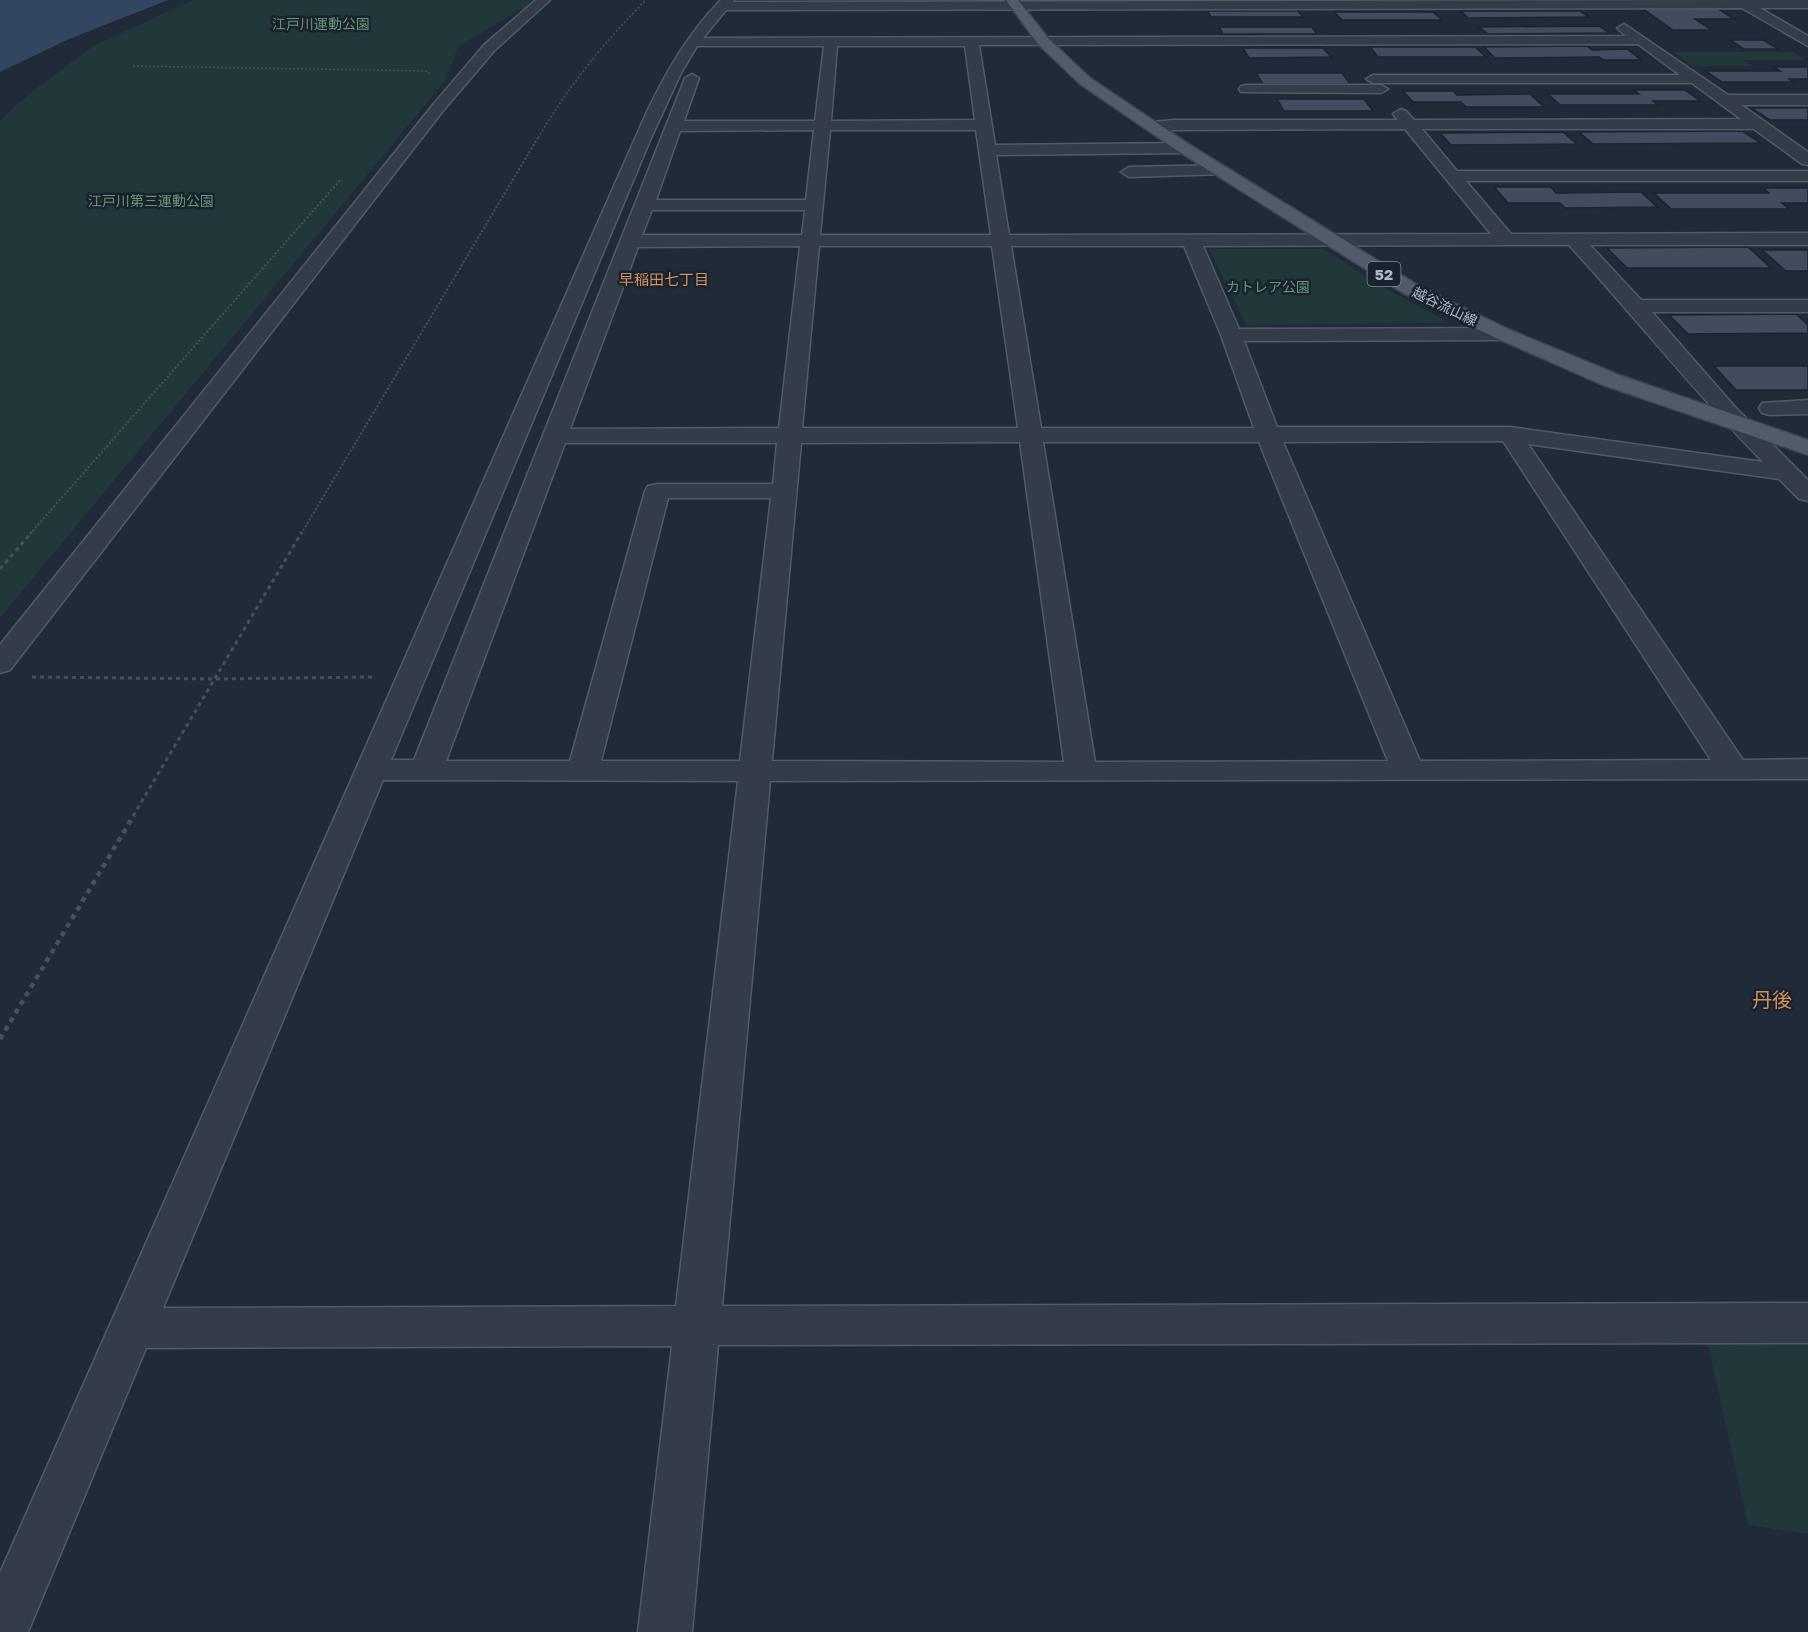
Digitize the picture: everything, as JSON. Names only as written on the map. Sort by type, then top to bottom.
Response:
[{"type":"main road","name":"越谷流山線","points":[[1014,3],[1042,41],[1085,81],[1184,148],[1412,290],[1503,334],[1611,380],[1808,448]]},
{"type":"street","points":[[0,664],[437,108],[489,48],[544,0]]},
{"type":"street","points":[[1310,2],[1505,239]]},
{"type":"street","points":[[1590,2],[1808,160]]},
{"type":"street","points":[[1741,2],[1808,42]]},
{"type":"street","points":[[426,771],[675,126],[701,42],[725,3],[1741,2],[1808,4]]},
{"type":"street","points":[[1,1632],[134,1328],[634,159],[676,66],[701,42],[1641,40]]},
{"type":"street","points":[[971,41],[1081,772]]},
{"type":"street","points":[[1217,41],[1226,56]]},
{"type":"street","points":[[665,1632],[831,42]]},
{"type":"street","points":[[1236,72],[1266,124]]},
{"type":"street","points":[[1251,99],[1377,84],[1696,79]]},
{"type":"street","points":[[1726,100],[1808,100]]},
{"type":"street","points":[[1152,127],[1173,124],[1758,124]]},
{"type":"street","points":[[675,126],[984,125]]},
{"type":"street","points":[[988,150],[1184,148]]},
{"type":"street","points":[[1111,172],[1220,170]]},
{"type":"street","points":[[1454,176],[1808,176]]},
{"type":"street","points":[[645,205],[815,205]]},
{"type":"street","points":[[631,241],[1001,241],[1133,237],[1191,240],[1808,239]]},
{"type":"street","points":[[1574,239],[1636,306],[1727,412],[1808,494]]},
{"type":"street","points":[[1191,240],[1231,335],[1268,435],[1408,771]]},
{"type":"street","points":[[1636,306],[1808,306]]},
{"type":"street","points":[[1231,335],[1503,334]]},
{"type":"street","points":[[1770,408],[1804,411]]},
{"type":"street","points":[[556,436],[1510,434],[1789,473]]},
{"type":"street","points":[[1510,434],[1733,769]]},
{"type":"street","points":[[583,771],[657,491],[783,491]]},
{"type":"street","points":[[372,770],[1081,772],[1808,769]]},
{"type":"street","points":[[134,1328],[1808,1323]]},
{"type":"path","points":[[0,1039],[558,104],[590,58],[646,0]]},
{"type":"path","points":[[133,66],[426,71],[433,76]]},
{"type":"path","points":[[0,569],[200,338],[348,172]]},
{"type":"path","points":[[24,677],[215,679],[369,677]]},
{"type":"green space","name":"江戸川第三運動公園","points":[[193,0],[537,0],[459,46],[444,82],[0,618],[0,120],[29,94],[93,46]]},
{"type":"green space","points":[[1673,52],[1794,52],[1806,60],[1744,60],[1753,66],[1693,66]]},
{"type":"green space","name":"カトレア公園","points":[[1209,249],[1324,249],[1372,281],[1450,323],[1246,325]]},
{"type":"green space","points":[[1707,1340],[1808,1341],[1808,1534],[1748,1525]]},
{"type":"water","points":[[0,0],[168,0],[69,39],[0,72]]},
{"type":"building","points":[[1642,8],[1717,8],[1734,19],[1695,19],[1712,30],[1673,30]]},
{"type":"building","points":[[1208,11],[1298,11],[1303,17],[1211,17]]},
{"type":"building","points":[[1461,11],[1580,11],[1588,17],[1468,18]]},
{"type":"building","points":[[1334,12],[1433,12],[1442,20],[1342,20]]},
{"type":"building","points":[[1599,26],[1610,33],[1488,34],[1479,27]]},
{"type":"building","points":[[1219,27],[1312,27],[1317,34],[1223,34]]},
{"type":"building","points":[[1730,40],[1763,40],[1779,49],[1744,49]]},
{"type":"building","points":[[1587,46],[1592,50],[1627,49],[1641,60],[1603,60],[1599,57],[1495,58],[1484,47]]},
{"type":"building","points":[[1370,47],[1475,47],[1486,57],[1378,57]]},
{"type":"building","points":[[1243,48],[1323,48],[1331,57],[1249,58]]},
{"type":"building","points":[[1774,67],[1808,67],[1808,79],[1789,79],[1794,82],[1722,82],[1706,71],[1780,71]]},
{"type":"building","points":[[1256,73],[1342,73],[1350,84],[1263,84]]},
{"type":"building","points":[[1634,90],[1685,90],[1700,101],[1653,101],[1658,105],[1560,105],[1548,94],[1639,94]]},
{"type":"building","points":[[1403,91],[1453,91],[1457,95],[1530,94],[1544,107],[1466,107],[1461,102],[1413,102]]},
{"type":"building","points":[[1277,99],[1364,99],[1373,111],[1284,111]]},
{"type":"building","points":[[1751,108],[1808,108],[1808,120],[1770,120]]},
{"type":"building","points":[[1742,131],[1760,143],[1593,144],[1579,132]]},
{"type":"building","points":[[1563,132],[1577,144],[1451,145],[1440,133]]},
{"type":"building","points":[[1494,187],[1551,187],[1556,193],[1641,192],[1657,207],[1565,208],[1560,203],[1508,203]]},
{"type":"building","points":[[1763,188],[1808,188],[1808,203],[1782,203],[1789,209],[1671,209],[1654,193],[1769,193]]},
{"type":"building","points":[[1748,247],[1771,268],[1627,268],[1607,248]]},
{"type":"building","points":[[1762,250],[1808,250],[1808,271],[1786,271]]},
{"type":"building","points":[[1796,314],[1808,325],[1808,333],[1688,334],[1669,315]]},
{"type":"building","points":[[1714,366],[1808,366],[1808,390],[1736,390]]},
{"type":"district","name":"早稲田七丁目","points":[[664,279]]},
{"type":"district","name":"丹後","points":[[1772,999]]},
{"type":"park label","name":"江戸川運動公園","points":[[321,23]]}]
